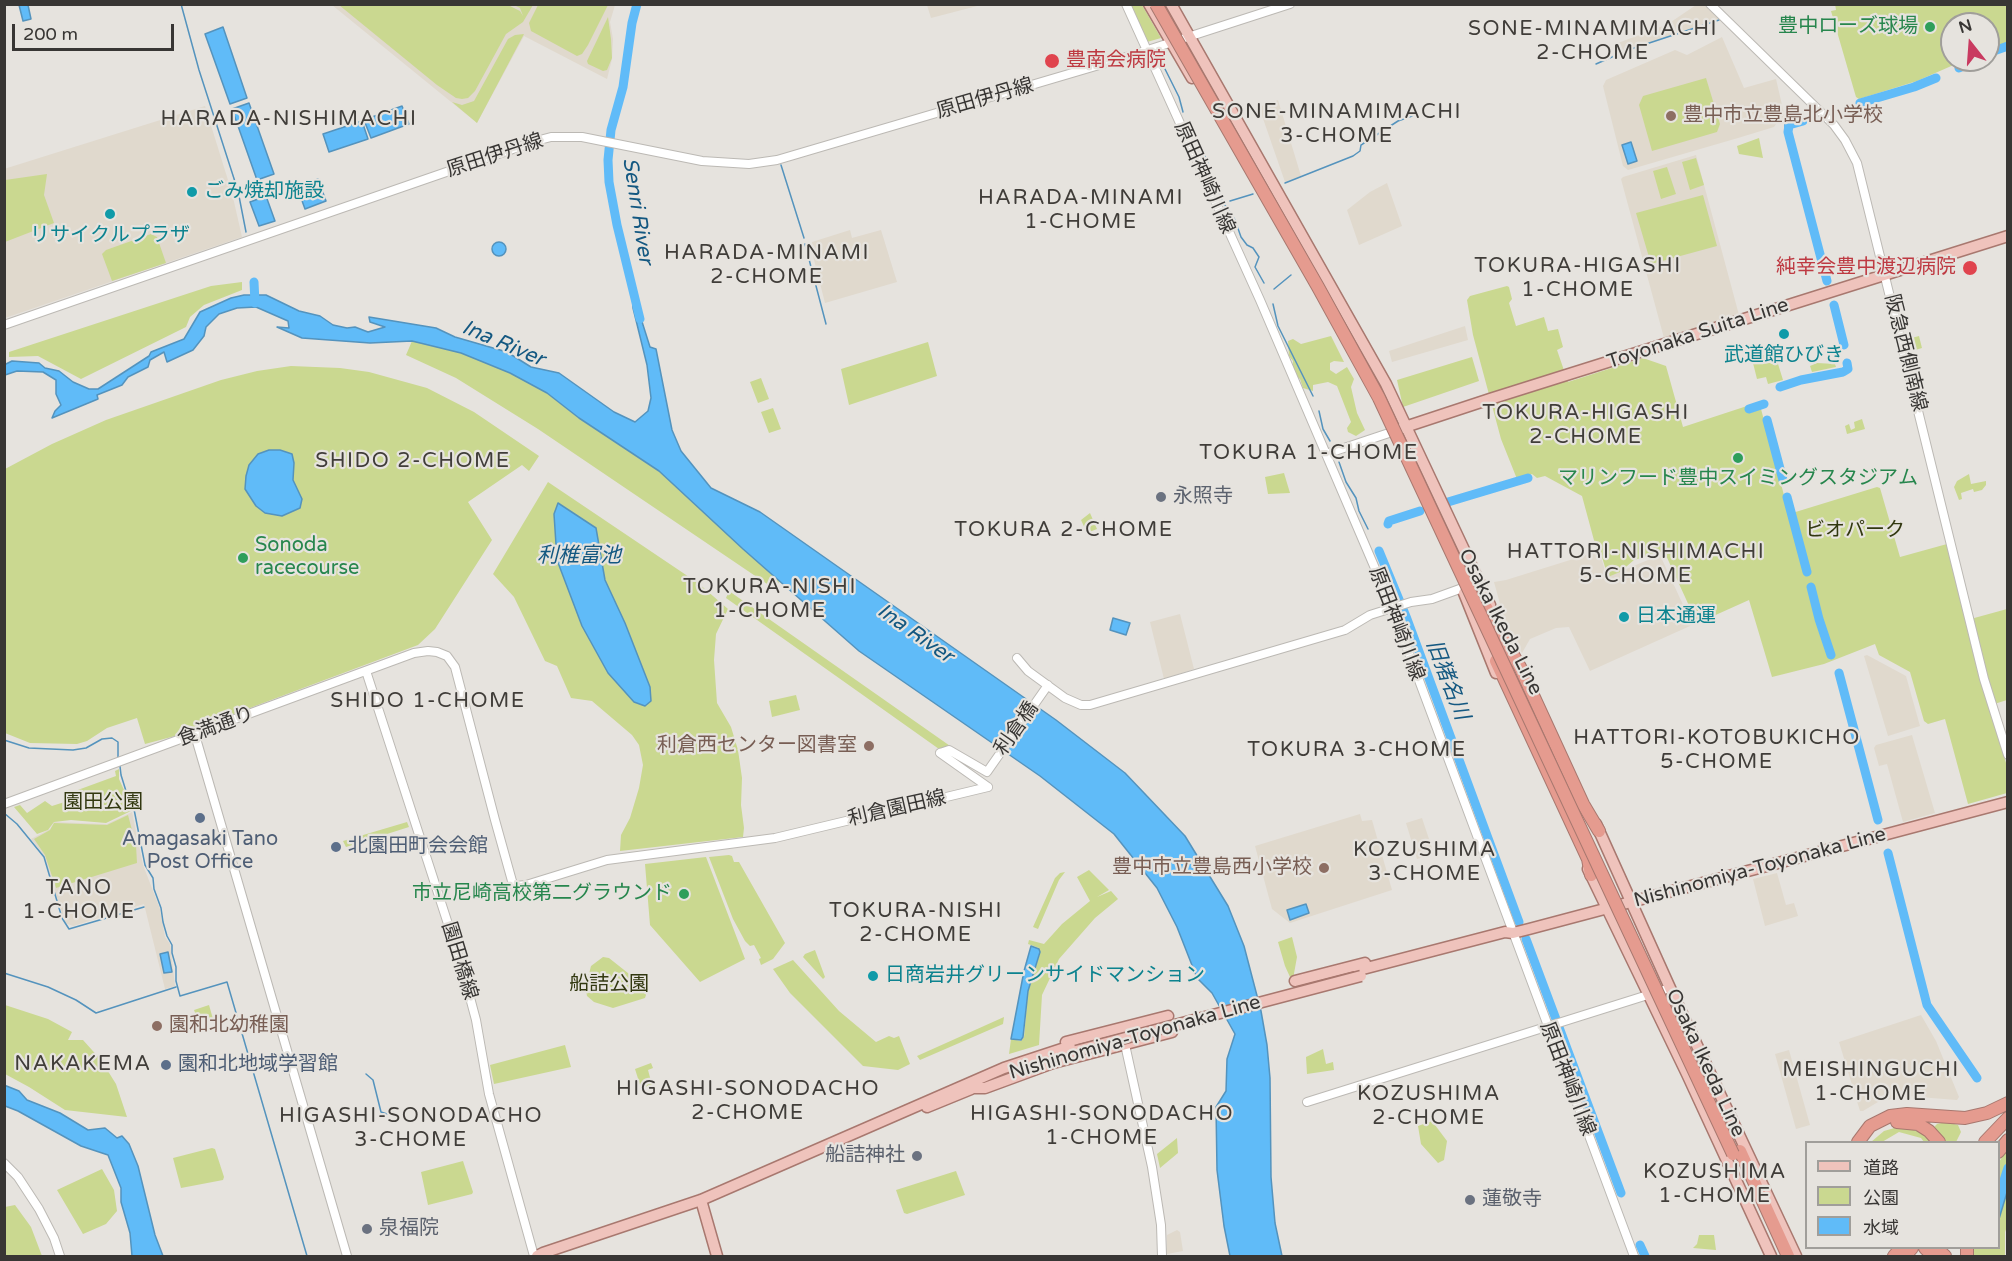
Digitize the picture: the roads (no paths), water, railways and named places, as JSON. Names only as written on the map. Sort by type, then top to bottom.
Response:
[{"type":"highway","points":[[1156,4],[1360,362],[1463,583],[1788,1257]]},
{"type":"highway","points":[[1164,4],[1366,359],[1480,597],[1736,1152],[1780,1257]]},
{"type":"highway","points":[[1463,583],[1502,675],[1588,859],[1591,875]]},
{"type":"highway","points":[[1480,597],[1520,667],[1583,804],[1599,831]]},
{"type":"highway","points":[[1859,1141],[1870,1126],[1890,1116],[1907,1114],[1965,1118],[1987,1113],[2007,1103]]},
{"type":"highway","points":[[1987,1141],[2007,1118]]},
{"type":"highway","points":[[1868,1141],[1880,1128],[1904,1121],[1924,1127],[1937,1141]]},
{"type":"highway","points":[[1893,1257],[1905,1250]]},
{"type":"main road","name":"Osaka Ikeda Line","points":[[1149,4],[1353,360],[1463,583],[1497,674],[1771,1257]]},
{"type":"main road","name":"Osaka Ikeda Line","points":[[1171,4],[1372,358],[1407,427],[1479,582],[1518,653],[1588,801],[1599,831],[1670,988],[1796,1257]]},
{"type":"main road","name":"Toyonaka Suita Line","points":[[1389,433],[2007,236]]},
{"type":"main road","name":"Nishinomiya-Toyonaka Line","points":[[536,1257],[543,1252],[702,1203],[953,1089],[1022,1061],[1360,973],[1506,938],[1513,933],[2007,802]]},
{"type":"main road","name":"Nishinomiya-Toyonaka Line","points":[[1360,973],[1505,932],[1513,933]]},
{"type":"main road","points":[[1295,981],[1425,947],[1436,945],[1449,947]]},
{"type":"main road","points":[[953,1089],[1004,1061],[1044,1048],[1168,1016]]},
{"type":"main road","points":[[973,1089],[985,1088],[1053,1063],[1172,1032]]},
{"type":"main road","name":"Nishinomiya-Toyonaka Line","points":[[551,1257],[702,1203],[1023,1067],[1075,1048]]},
{"type":"main road","points":[[702,1203],[717,1257]]},
{"type":"street","name":"原田神崎川線","points":[[1126,4],[1260,300],[1326,454],[1398,606],[1513,933],[1554,1024],[1634,1257]]},
{"type":"street","name":"原田伊丹線","points":[[4,325],[521,145],[551,137],[567,136],[598,140],[702,161],[749,164],[777,160],[1147,51],[1290,4]]},
{"type":"street","name":"阪急西側南線","points":[[1710,4],[1829,120],[1845,140],[1859,168],[1984,679],[2007,755]]},
{"type":"street","points":[[1326,454],[1389,433]]},
{"type":"street","points":[[1017,658],[1046,688],[1073,702],[1090,705],[1345,630],[1370,615],[1432,599],[1463,583],[1479,582]]},
{"type":"street","name":"食満通り","points":[[4,804],[414,653],[428,651],[447,656],[455,667],[492,810],[515,886],[527,885],[607,860],[694,849]]},
{"type":"street","name":"園田橋線","points":[[366,671],[464,975],[476,1020],[489,1094],[536,1257]]},
{"type":"street","name":"利倉橋","points":[[987,772],[1046,688]]},
{"type":"street","points":[[195,735],[347,1257]]},
{"type":"street","name":"利倉園田線","points":[[694,849],[775,838],[988,788],[940,753],[944,750],[949,750],[987,772]]},
{"type":"street","points":[[1307,1102],[1670,988]]},
{"type":"street","points":[[1121,1028],[1151,1161],[1161,1225],[1162,1257]]},
{"type":"street","points":[[4,1163],[18,1177],[39,1209],[54,1238],[60,1257]]},
{"type":"water","points":[[19,5],[28,5],[31,19],[23,21]]},
{"type":"water","points":[[223,27],[247,98],[230,104],[205,34]]},
{"type":"water","points":[[249,103],[274,174],[257,180],[232,109]]},
{"type":"water","points":[[402,106],[409,124],[371,138],[364,120]]},
{"type":"water","points":[[1801,116],[1802,124],[1792,126],[1791,131],[1785,133],[1785,121]]},
{"type":"water","points":[[362,121],[368,139],[329,152],[323,134]]},
{"type":"water","points":[[1631,142],[1637,161],[1628,164],[1622,145]]},
{"type":"water","points":[[318,179],[326,201],[305,209],[297,187]]},
{"type":"water","points":[[266,196],[275,221],[259,226],[250,202]]},
{"type":"water","points":[[499,242],[504,244],[506,249],[504,254],[499,256],[494,254],[492,249],[494,244]]},
{"type":"water","name":"Ina River","points":[[632,290],[650,347],[656,349],[672,430],[681,451],[711,488],[760,512],[1056,720],[1125,773],[1185,836],[1228,906],[1244,946],[1261,1011],[1270,1078],[1271,1177],[1275,1223],[1282,1256],[1230,1256],[1217,1170],[1216,1107],[1226,1091],[1227,1059],[1235,1034],[1212,993],[1197,978],[1177,927],[1157,888],[1114,834],[1040,776],[859,651],[659,471],[579,418],[547,393],[510,373],[461,353],[412,341],[370,343],[302,338],[277,327],[289,328],[288,321],[256,307],[237,308],[219,314],[206,327],[204,336],[193,350],[167,362],[164,352],[150,360],[148,367],[128,377],[122,385],[97,395],[98,399],[52,418],[61,405],[56,394],[56,380],[43,372],[17,371],[5,375],[4,365],[12,361],[39,363],[45,368],[59,371],[73,382],[89,389],[98,389],[149,356],[151,352],[184,339],[200,312],[231,298],[244,295],[266,295],[299,311],[320,316],[333,325],[355,327],[368,332],[385,327],[370,322],[369,317],[436,328],[455,337],[507,352],[531,367],[559,373],[614,412],[635,422],[648,411],[651,398],[647,365],[633,308]]},
{"type":"water","points":[[269,450],[280,450],[292,454],[293,480],[302,499],[300,508],[282,516],[265,513],[256,506],[245,489],[249,465],[258,454]]},
{"type":"water","name":"利椎富池","points":[[558,503],[596,528],[605,580],[650,687],[651,701],[645,706],[634,702],[608,673],[582,626],[557,560],[554,514]]},
{"type":"water","points":[[1113,618],[1130,623],[1126,635],[1110,630]]},
{"type":"water","points":[[1306,904],[1309,913],[1290,920],[1287,910]]},
{"type":"water","points":[[1031,946],[1039,949],[1040,952],[1028,991],[1023,1037],[1021,1040],[1011,1039],[1024,971]]},
{"type":"water","points":[[168,952],[172,972],[164,973],[160,954]]},
{"type":"water","points":[[4,1085],[19,1091],[27,1100],[60,1113],[88,1130],[105,1128],[117,1138],[122,1136],[129,1144],[138,1166],[155,1235],[163,1256],[132,1256],[130,1233],[121,1202],[121,1188],[108,1155],[81,1146],[5,1106]]},
{"type":"water","points":[[2000,1182],[2007,1185],[2008,1189],[2000,1216]]},
{"type":"waterway","points":[[181,4],[199,70],[238,191],[246,232]]},
{"type":"waterway","name":"Senri River","points":[[637,4],[623,87],[611,130],[608,160],[609,182],[617,225],[640,319]]},
{"type":"waterway","points":[[1596,64],[1628,50],[1719,20]]},
{"type":"waterway","points":[[2000,49],[2008,46]]},
{"type":"waterway","name":"旧猪名川","points":[[1164,58],[1165,69],[1179,97],[1183,112]]},
{"type":"waterway","points":[[1860,103],[1936,78]]},
{"type":"waterway","points":[[1285,183],[1353,156],[1360,151],[1361,145],[1398,121],[1412,116]]},
{"type":"waterway","points":[[1803,121],[1789,125],[1788,132],[1827,281]]},
{"type":"waterway","name":"旧猪名川","points":[[1193,134],[1241,237],[1259,257],[1255,267],[1264,283]]},
{"type":"waterway","points":[[781,165],[804,238]]},
{"type":"waterway","points":[[1230,201],[1253,194]]},
{"type":"waterway","points":[[805,244],[826,324]]},
{"type":"waterway","points":[[1274,289],[1291,275]]},
{"type":"waterway","points":[[254,282],[255,303]]},
{"type":"waterway","name":"旧猪名川","points":[[1273,304],[1278,326],[1313,396]]},
{"type":"waterway","points":[[1834,305],[1844,345]]},
{"type":"waterway","points":[[1780,387],[1801,380],[1843,372],[1848,369],[1847,363]]},
{"type":"waterway","points":[[1749,409],[1764,404]]},
{"type":"waterway","name":"旧猪名川","points":[[1319,411],[1323,429],[1330,441]]},
{"type":"waterway","points":[[1767,420],[1783,480]]},
{"type":"waterway","name":"旧猪名川","points":[[1339,462],[1368,529]]},
{"type":"waterway","points":[[1448,502],[1528,478]]},
{"type":"waterway","points":[[1787,497],[1807,572]]},
{"type":"waterway","points":[[1388,524],[1389,521],[1420,511]]},
{"type":"waterway","name":"旧猪名川","points":[[1379,551],[1407,619],[1519,922]]},
{"type":"waterway","points":[[1811,587],[1831,655]]},
{"type":"waterway","points":[[1839,673],[1878,820]]},
{"type":"waterway","points":[[4,740],[29,748],[73,750],[86,748],[102,739],[112,738],[118,742],[118,759]]},
{"type":"waterway","points":[[120,766],[126,791],[132,799],[145,865],[153,878],[163,922],[172,945],[180,996],[227,982],[307,1256]]},
{"type":"waterway","points":[[4,813],[17,824],[44,857],[62,918],[69,929],[144,907]]},
{"type":"waterway","points":[[1888,853],[1927,1005],[1977,1078]]},
{"type":"waterway","name":"旧猪名川","points":[[1526,939],[1621,1193]]},
{"type":"waterway","points":[[4,973],[48,987],[76,1000],[96,1013],[176,987]]},
{"type":"waterway","points":[[366,1074],[373,1080],[381,1112],[387,1114],[398,1108]]},
{"type":"waterway","points":[[2000,1193],[2008,1168]]},
{"type":"waterway","points":[[1640,1245],[1645,1256]]},
{"type":"place","name":"豊中ローズ球場","points":[[1930,27]]},
{"type":"place","name":"豊南会病院","points":[[1052,61]]},
{"type":"place","name":"豊中市立豊島北小学校","points":[[1671,116]]},
{"type":"place","name":"ごみ焼却施設","points":[[192,192]]},
{"type":"place","name":"リサイクルプラザ","points":[[110,214]]},
{"type":"place","name":"純幸会豊中渡辺病院","points":[[1970,268]]},
{"type":"place","name":"武道館ひびき","points":[[1784,334]]},
{"type":"place","name":"マリンフード豊中スイミングスタジアム","points":[[1738,458]]},
{"type":"place","name":"永照寺","points":[[1161,497]]},
{"type":"place","name":"Sonoda racecourse","points":[[243,558]]},
{"type":"place","name":"日本通運","points":[[1624,617]]},
{"type":"place","name":"利倉西センター図書室","points":[[869,746]]},
{"type":"place","name":"Amagasaki Tano Post Office","points":[[200,818]]},
{"type":"place","name":"北園田町会会館","points":[[336,847]]},
{"type":"place","name":"豊中市立豊島西小学校","points":[[1324,868]]},
{"type":"place","name":"市立尼崎高校第二グラウンド","points":[[684,894]]},
{"type":"place","name":"日商岩井グリーンサイドマンション","points":[[873,976]]},
{"type":"place","name":"園和北幼稚園","points":[[157,1026]]},
{"type":"place","name":"園和北地域学習館","points":[[166,1065]]},
{"type":"place","name":"船詰神社","points":[[917,1156]]},
{"type":"place","name":"蓮敬寺","points":[[1470,1200]]},
{"type":"place","name":"泉福院","points":[[367,1229]]},
{"type":"district","name":"SONE-MINAMIMACHI 2-CHOME","points":[[1593,41]]},
{"type":"district","name":"HARADA-NISHIMACHI","points":[[289,119]]},
{"type":"district","name":"SONE-MINAMIMACHI 3-CHOME","points":[[1337,124]]},
{"type":"district","name":"HARADA-MINAMI 1-CHOME","points":[[1081,210]]},
{"type":"district","name":"HARADA-MINAMI 2-CHOME","points":[[767,265]]},
{"type":"district","name":"TOKURA-HIGASHI 1-CHOME","points":[[1578,278]]},
{"type":"district","name":"TOKURA-HIGASHI 2-CHOME","points":[[1586,425]]},
{"type":"district","name":"TOKURA 1-CHOME","points":[[1309,453]]},
{"type":"district","name":"SHIDO 2-CHOME","points":[[413,461]]},
{"type":"district","name":"TOKURA 2-CHOME","points":[[1064,530]]},
{"type":"district","name":"HATTORI-NISHIMACHI 5-CHOME","points":[[1636,564]]},
{"type":"district","name":"TOKURA-NISHI 1-CHOME","points":[[770,599]]},
{"type":"district","name":"SHIDO 1-CHOME","points":[[428,701]]},
{"type":"district","name":"TOKURA 3-CHOME","points":[[1357,750]]},
{"type":"district","name":"HATTORI-KOTOBUKICHO 5-CHOME","points":[[1717,750]]},
{"type":"district","name":"KOZUSHIMA 3-CHOME","points":[[1425,862]]},
{"type":"district","name":"TANO 1-CHOME","points":[[79,900]]},
{"type":"district","name":"TOKURA-NISHI 2-CHOME","points":[[916,923]]},
{"type":"district","name":"NAKAKEMA","points":[[83,1064]]},
{"type":"district","name":"MEISHINGUCHI 1-CHOME","points":[[1871,1082]]},
{"type":"district","name":"HIGASHI-SONODACHO 2-CHOME","points":[[748,1101]]},
{"type":"district","name":"KOZUSHIMA 2-CHOME","points":[[1429,1106]]},
{"type":"district","name":"HIGASHI-SONODACHO 1-CHOME","points":[[1102,1126]]},
{"type":"district","name":"HIGASHI-SONODACHO 3-CHOME","points":[[411,1128]]},
{"type":"district","name":"KOZUSHIMA 1-CHOME","points":[[1715,1184]]},
{"type":"park label","name":"ビオパーク","points":[[1855,531]]},
{"type":"park label","name":"園田公園","points":[[103,803]]},
{"type":"park label","name":"船詰公園","points":[[609,985]]}]
